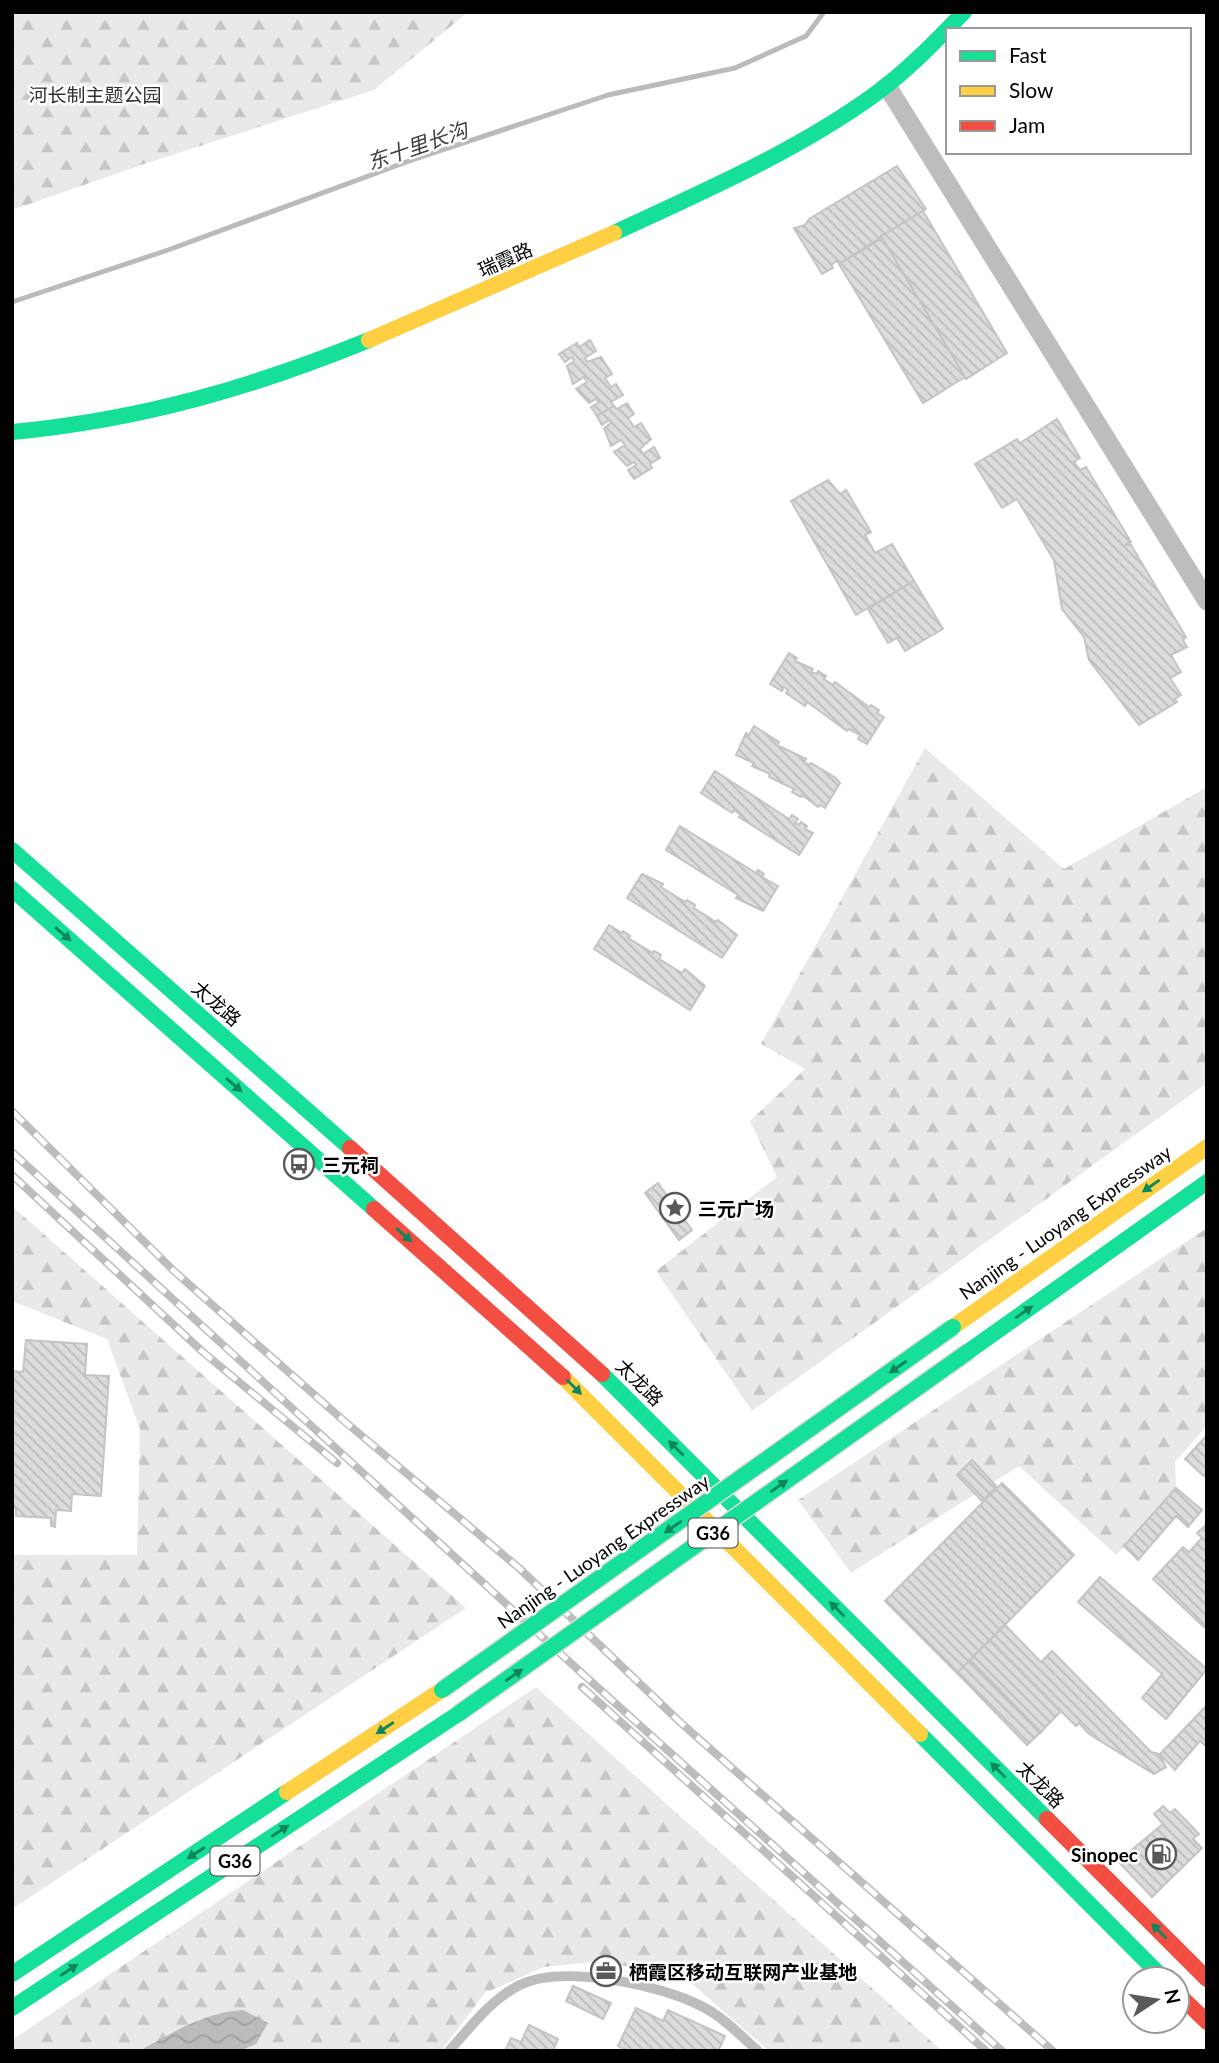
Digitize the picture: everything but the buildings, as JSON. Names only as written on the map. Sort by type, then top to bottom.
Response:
[{"type":"main road","name":"瑞霞路","points":[[947,28],[964,12]]},
{"type":"main road","name":"瑞霞路","points":[[12,432],[128,418],[193,403],[268,381],[328,358],[597,241],[732,176],[817,130],[887,86],[946,29]]},
{"type":"main road","name":"太龙路","points":[[12,850],[575,1347],[1203,1969]]},
{"type":"main road","points":[[12,889],[554,1368],[1150,1965]]},
{"type":"main road","name":"Nanjing - Luoyang Expressway","points":[[12,1974],[442,1690],[1207,1147]]},
{"type":"main road","name":"G36","points":[[12,2008],[458,1714],[1207,1182]]},
{"type":"main road","points":[[1191,2007],[1207,2022]]},
{"type":"street","points":[[887,86],[1207,601]]},
{"type":"lane","points":[[449,2051],[483,2012],[521,1984],[577,1975],[659,1989],[705,2007],[758,2051]]},
{"type":"green space","name":"河长制主题公园","points":[[12,12],[468,12],[374,90],[144,164],[12,210]]},
{"type":"green space","points":[[925,748],[1064,869],[1207,787],[1207,1083],[752,1411],[656,1271],[777,1177],[750,1121],[805,1069],[761,1044]]},
{"type":"green space","points":[[12,1206],[466,1608],[12,1909],[12,1555],[137,1555],[140,1429],[107,1339],[12,1301]]},
{"type":"green space","points":[[1207,1228],[1207,1426],[1175,1462],[1176,1488],[1116,1555],[1019,1466],[851,1573],[798,1500]]},
{"type":"green space","points":[[536,1687],[942,2051],[769,2051],[689,1981],[603,1961],[544,1967],[485,1993],[441,2051],[12,2051],[12,2040]]},
{"type":"water","points":[[243,2010],[268,2023],[256,2044],[239,2051],[139,2051],[202,2019]]},
{"type":"waterway","name":"东十里长沟","points":[[12,302],[168,250],[409,161],[608,95],[735,68],[806,36],[824,12]]},
{"type":"railway","points":[[12,1111],[175,1272],[343,1420],[519,1568],[681,1723],[1053,2051]]},
{"type":"railway","points":[[12,1152],[585,1676],[1002,2051]]},
{"type":"railway","points":[[12,1175],[204,1353],[337,1463]]},
{"type":"railway","points":[[582,1687],[986,2051]]},
{"type":"traffic: fast","points":[[948,28],[964,12]]},
{"type":"traffic: fast","points":[[614,233],[747,170],[844,116],[898,76],[946,31]]},
{"type":"traffic: fast","points":[[12,432],[105,419],[194,400],[281,373],[369,340]]},
{"type":"traffic: fast","points":[[12,850],[350,1148]]},
{"type":"traffic: fast","points":[[12,889],[374,1209]]},
{"type":"traffic: fast","points":[[969,1351],[1207,1182]]},
{"type":"traffic: fast","points":[[442,1690],[953,1327]]},
{"type":"traffic: fast","points":[[458,1714],[969,1351]]},
{"type":"traffic: fast","points":[[602,1374],[1047,1819]]},
{"type":"traffic: fast","points":[[12,2008],[458,1714]]},
{"type":"traffic: fast","points":[[920,1734],[1150,1965]]},
{"type":"traffic: fast","points":[[12,1974],[287,1792]]},
{"type":"traffic: slow","points":[[369,340],[614,233]]},
{"type":"traffic: slow","points":[[953,1327],[1207,1147]]},
{"type":"traffic: slow","points":[[563,1377],[920,1734]]},
{"type":"traffic: slow","points":[[287,1792],[442,1690]]},
{"type":"traffic: jam","points":[[350,1148],[602,1374]]},
{"type":"traffic: jam","points":[[374,1209],[563,1377]]},
{"type":"traffic: jam","points":[[1047,1819],[1207,1979]]},
{"type":"traffic: jam","points":[[1191,2007],[1207,2022]]},
{"type":"place","name":"三元祠","points":[[299,1164]]},
{"type":"place","name":"三元广场","points":[[675,1208]]},
{"type":"place","name":"Sinopec","points":[[1161,1854]]},
{"type":"place","name":"栖霞区移动互联网产业基地","points":[[606,1971]]}]
